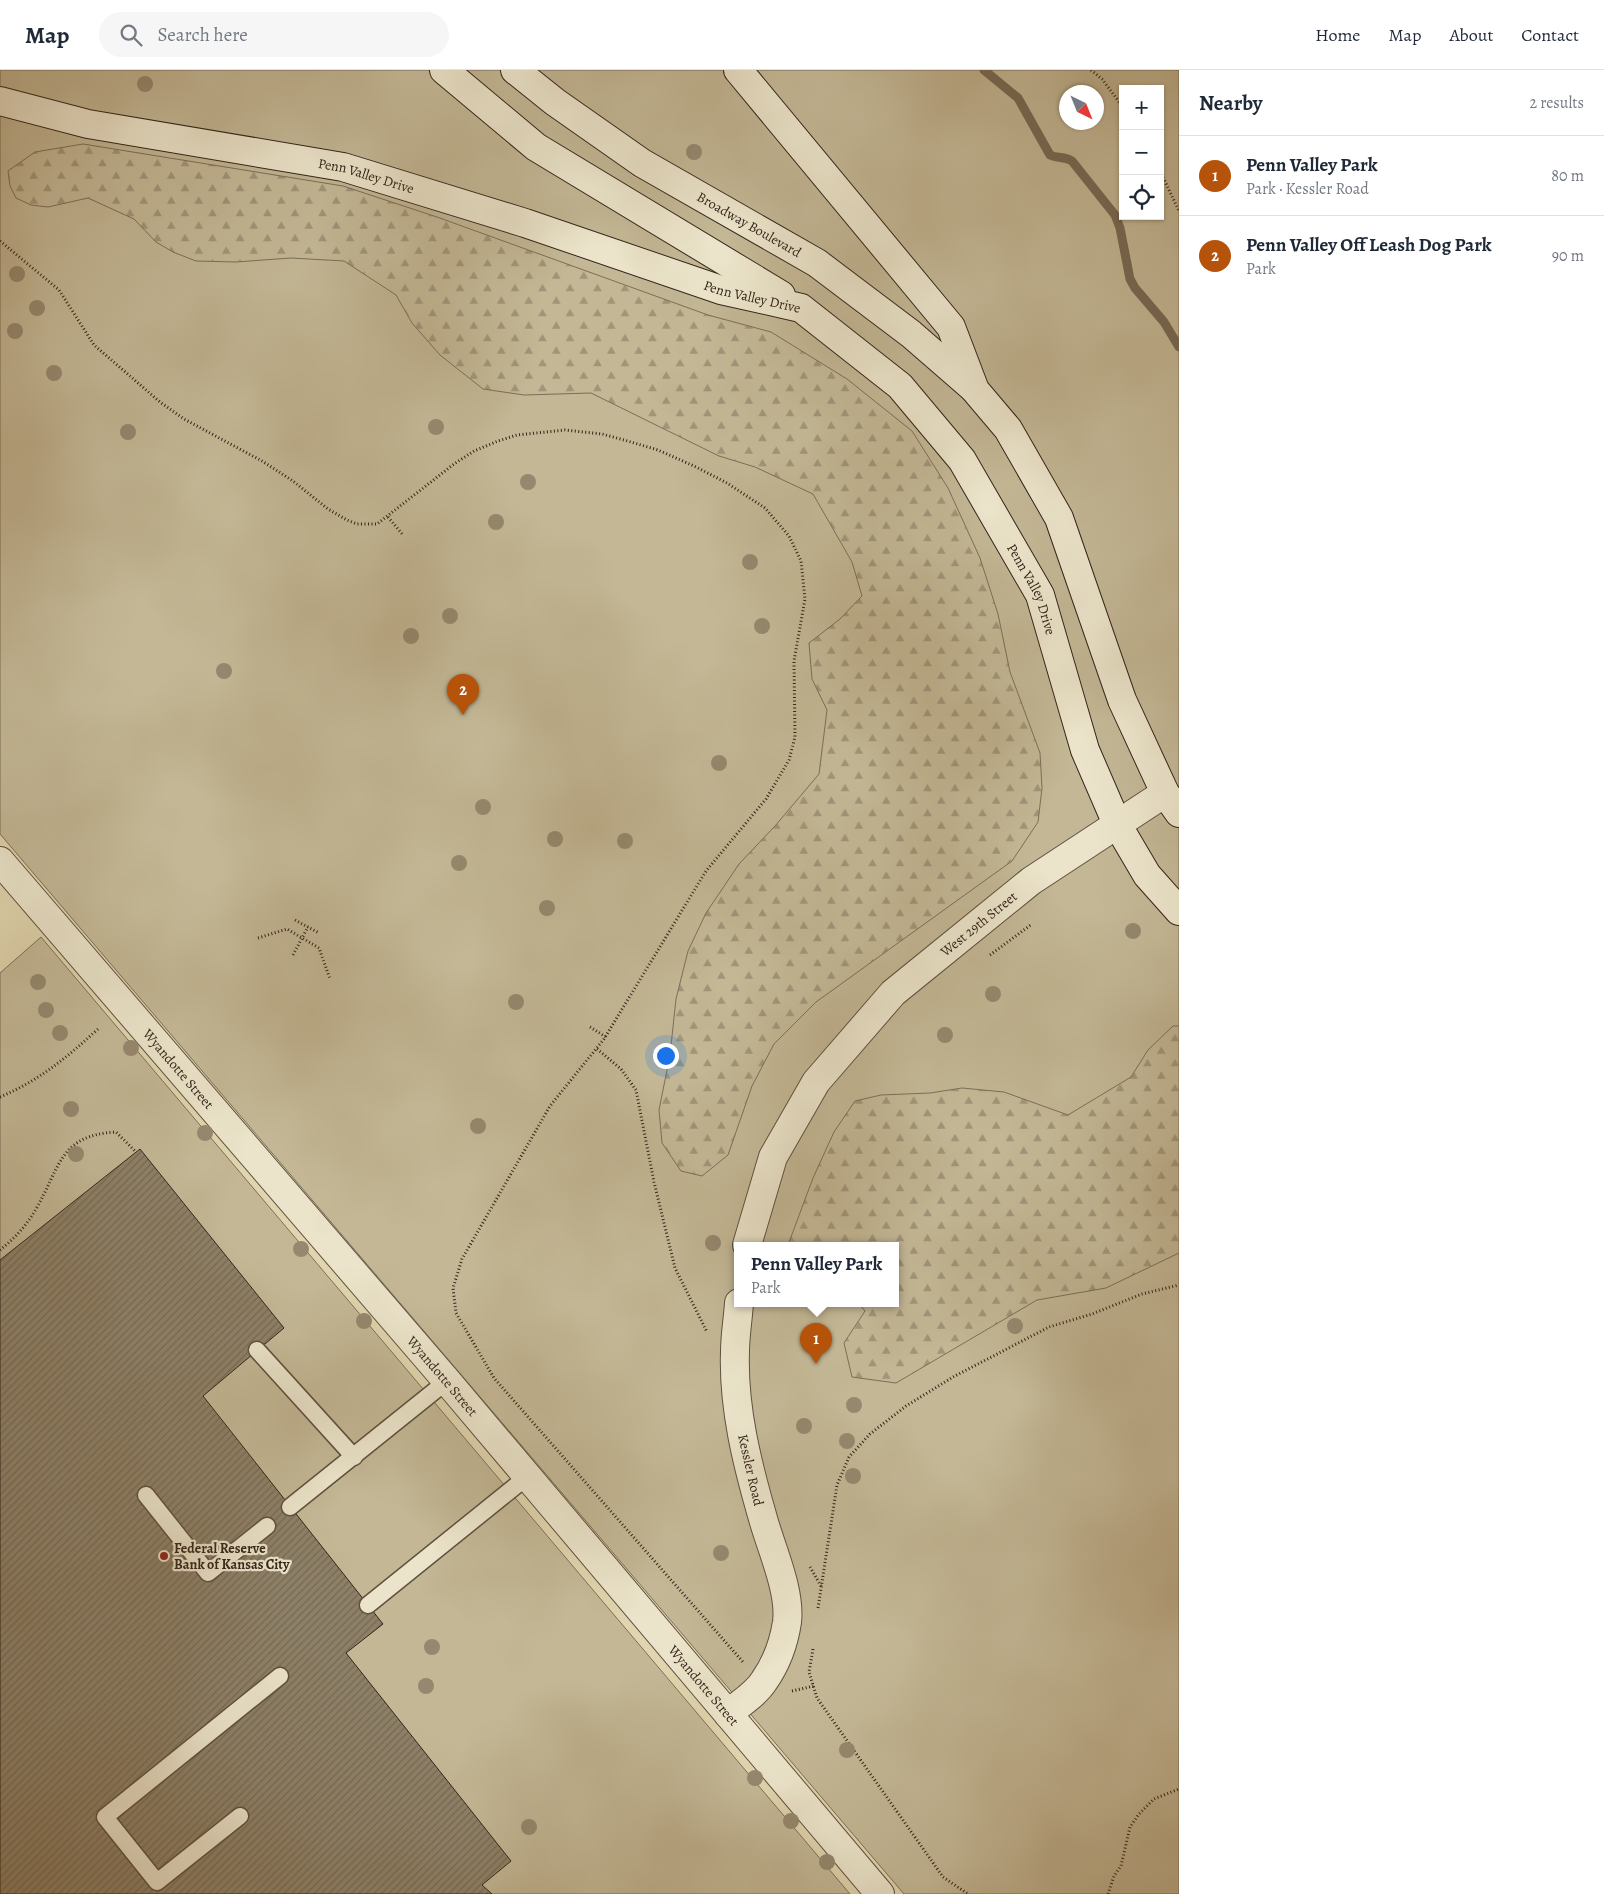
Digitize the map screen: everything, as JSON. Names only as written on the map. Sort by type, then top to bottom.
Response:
[{"type":"main road","points":[[444,70],[536,147],[802,308]]},
{"type":"main road","name":"Broadway Boulevard","points":[[516,70],[555,102],[642,162],[817,263],[911,334],[975,390]]},
{"type":"main road","points":[[738,70],[951,327],[975,390],[1008,429],[1059,518],[1122,700],[1172,803]]},
{"type":"main road","name":"Penn Valley Drive","points":[[0,101],[88,124],[343,167],[525,223],[721,290],[802,308],[900,386],[962,460],[1040,595],[1085,750],[1117,824],[1147,875],[1179,911]]},
{"type":"main road","name":"West 29th Street","points":[[748,1242],[773,1157],[816,1082],[893,993],[1030,881],[1117,824],[1172,803]]},
{"type":"main road","name":"Wyandotte Street","points":[[0,861],[528,1476],[880,1894]]},
{"type":"main road","name":"Kessler Road","points":[[739,1307],[734,1352],[737,1398],[744,1445],[785,1596],[788,1618],[779,1654],[764,1682]]},
{"type":"main road","points":[[728,1714],[764,1682]]},
{"type":"lane","points":[[257,1350],[354,1457]]},
{"type":"lane","points":[[290,1507],[447,1381]]},
{"type":"lane","points":[[368,1605],[528,1476]]},
{"type":"lane","points":[[146,1495],[208,1573],[267,1526]]},
{"type":"lane","points":[[240,1816],[157,1882],[105,1817],[280,1676]]},
{"type":"path","points":[[1091,70],[1102,79],[1119,102]]},
{"type":"path","points":[[1161,175],[1179,211]]},
{"type":"path","points":[[0,241],[60,290],[94,345],[160,402],[184,419],[262,461],[293,481],[338,516],[366,525],[377,524],[454,464],[482,448],[517,434],[564,430],[602,434],[658,450],[727,483],[765,508],[778,520],[790,536],[801,561],[805,599],[794,661],[795,737],[789,760],[766,799],[706,871],[606,1037],[550,1106],[462,1259],[453,1288],[456,1312],[494,1378],[741,1660],[764,1682],[790,1692],[814,1686]]},
{"type":"path","points":[[388,516],[403,535]]},
{"type":"path","points":[[295,920],[319,933]]},
{"type":"path","points":[[984,959],[1032,924]]},
{"type":"path","points":[[293,955],[308,927]]},
{"type":"path","points":[[258,938],[287,929],[319,948],[330,979]]},
{"type":"path","points":[[590,1027],[606,1037]]},
{"type":"path","points":[[0,1097],[27,1085],[57,1066],[98,1029]]},
{"type":"path","points":[[596,1049],[621,1069],[636,1090],[654,1182],[674,1268],[697,1316]]},
{"type":"path","points":[[0,1250],[28,1222],[59,1161],[68,1149],[84,1137],[116,1132],[136,1152]]},
{"type":"path","points":[[817,1615],[836,1485],[849,1457],[870,1434],[922,1396],[1049,1327],[1092,1314],[1142,1294],[1179,1285]]},
{"type":"path","points":[[813,1644],[809,1672],[817,1698],[943,1877],[968,1894]]},
{"type":"path","points":[[1108,1894],[1114,1876],[1121,1866],[1124,1846],[1135,1820],[1154,1799],[1179,1789]]},
{"type":"green space","points":[[0,70],[1179,70],[1179,1894],[904,1894],[0,834]]},
{"type":"green space","points":[[83,144],[343,186],[437,217],[708,315],[771,332],[847,379],[912,431],[948,488],[980,558],[998,614],[1010,672],[1040,753],[1042,788],[1038,822],[1012,861],[816,1002],[774,1044],[752,1086],[728,1155],[702,1176],[681,1171],[662,1143],[659,1110],[670,1055],[676,999],[688,951],[706,913],[739,864],[775,826],[819,774],[827,710],[812,679],[809,643],[840,619],[862,596],[852,562],[813,494],[755,467],[719,456],[591,393],[524,395],[483,389],[440,355],[412,323],[396,295],[344,261],[291,258],[236,262],[196,261],[173,252],[156,242],[134,219],[88,198],[48,207],[31,205],[16,198],[10,186],[8,171],[35,152]]},
{"type":"green space","points":[[41,937],[850,1894],[0,1894],[0,973]]},
{"type":"green space","points":[[1173,1026],[1179,1026],[1179,1253],[1106,1288],[1037,1300],[896,1383],[852,1377],[844,1343],[865,1311],[862,1307],[899,1307],[899,1242],[789,1242],[813,1178],[834,1132],[855,1101],[881,1095],[930,1093],[962,1088],[1004,1092],[1068,1115],[1131,1077],[1148,1050]]},
{"type":"building","name":"Federal Reserve Bank of Kansas City","points":[[140,1149],[284,1328],[203,1396],[383,1624],[346,1653],[511,1861],[482,1885],[492,1894],[0,1894],[0,1260]]},
{"type":"waterway","points":[[984,70],[1018,98],[1050,155],[1072,161],[1115,215],[1120,228],[1130,279],[1135,288],[1164,322],[1179,347]]},
{"type":"place","name":"Penn Valley Off Leash Dog Park","points":[[463,715]]},
{"type":"place","name":"Penn Valley Park","points":[[816,1364]]},
{"type":"place","name":"Federal Reserve Bank of Kansas City","points":[[164,1556]]}]
